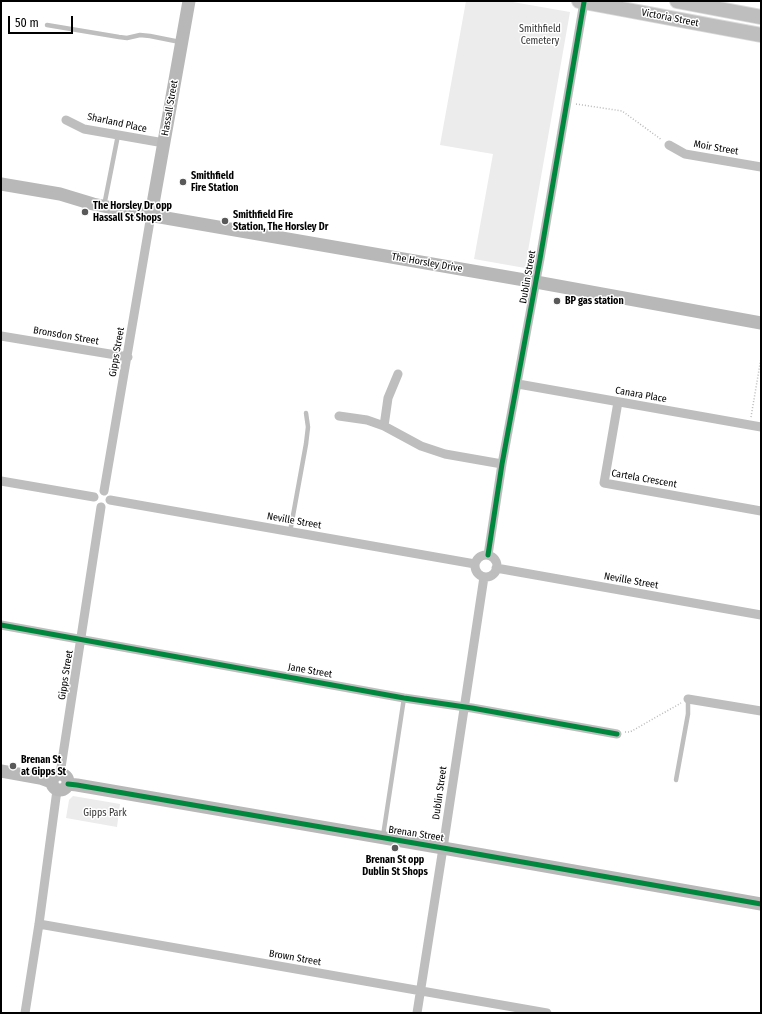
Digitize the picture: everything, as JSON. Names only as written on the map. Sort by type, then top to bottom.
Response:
[{"type":"main road","name":"Hassall Street","points":[[152,215],[189,1]]},
{"type":"main road","name":"Victoria Street","points":[[582,1],[610,4],[761,35]]},
{"type":"main road","name":"Victoria Street","points":[[677,1],[761,16]]},
{"type":"main road","name":"The Horsley Drive","points":[[1,184],[60,194],[99,205],[152,215],[761,323]]},
{"type":"main road","name":"The Horsley Drive","points":[[1,192],[61,203],[99,205]]},
{"type":"main road","name":"Brenan Street","points":[[1,771],[59,783],[761,904]]},
{"type":"street","name":"Dublin Street","points":[[488,555],[502,464],[536,282],[582,1]]},
{"type":"street","name":"Sharland Place","points":[[66,120],[84,129],[164,143]]},
{"type":"street","name":"Moir Street","points":[[669,145],[684,154],[761,167]]},
{"type":"street","name":"Gipps Street","points":[[104,491],[152,215]]},
{"type":"street","name":"Bronsdon Street","points":[[1,336],[128,358]]},
{"type":"street","points":[[384,426],[388,398],[398,374]]},
{"type":"street","name":"Canara Place","points":[[518,384],[761,426]]},
{"type":"street","name":"Cartela Crescent","points":[[618,402],[604,483],[761,511]]},
{"type":"street","points":[[339,416],[367,420],[384,426],[421,446],[445,454],[502,464]]},
{"type":"street","points":[[1,481],[94,497]]},
{"type":"street","points":[[104,491],[108,494],[110,500],[107,505],[101,507],[96,503],[94,497],[98,493],[104,491]]},
{"type":"street","name":"Neville Street","points":[[110,500],[475,564]]},
{"type":"street","name":"Gipps Street","points":[[25,1013],[101,507]]},
{"type":"street","points":[[488,555],[493,557],[496,561],[496,568],[493,574],[484,576],[480,575],[475,564],[479,557],[488,555]]},
{"type":"street","name":"Neville Street","points":[[496,568],[761,615]]},
{"type":"street","name":"Dublin Street","points":[[416,1013],[443,848],[484,576]]},
{"type":"street","name":"Jane Street","points":[[1,626],[81,639],[404,698],[617,734]]},
{"type":"street","points":[[688,699],[761,711]]},
{"type":"street","name":"Brown Street","points":[[39,924],[547,1013]]},
{"type":"lane","points":[[47,25],[119,38],[140,35],[181,42]]},
{"type":"lane","points":[[99,205],[118,135]]},
{"type":"lane","points":[[290,532],[306,444],[308,426],[306,414]]},
{"type":"lane","points":[[382,838],[404,698]]},
{"type":"lane","points":[[676,780],[688,714],[688,699]]},
{"type":"path","points":[[566,102],[622,111],[669,145]]},
{"type":"path","points":[[750,425],[761,358]]},
{"type":"path","points":[[617,734],[630,732],[688,699]]},
{"type":"green space","name":"Smithfield Cemetery","points":[[466,1],[507,1],[570,12],[525,268],[474,259],[493,154],[440,145]]},
{"type":"green space","name":"Gipps Park","points":[[73,796],[120,804],[117,827],[66,818],[69,800]]},
{"type":"cycle path","points":[[488,555],[502,464],[540,259],[584,2]]},
{"type":"cycle path","points":[[1,625],[404,698],[472,708],[617,734]]},
{"type":"cycle path","points":[[68,784],[761,904]]},
{"type":"place","name":"Smithfield Fire Station","points":[[183,182]]},
{"type":"place","name":"The Horsley Dr opp Hassall St Shops","points":[[85,212]]},
{"type":"place","name":"Smithfield Fire Station, The Horsley Dr","points":[[225,221]]},
{"type":"place","name":"BP gas station","points":[[557,301]]},
{"type":"place","name":"Brenan St at Gipps St","points":[[13,766]]},
{"type":"place","name":"Brenan St opp Dublin St Shops","points":[[395,848]]}]
